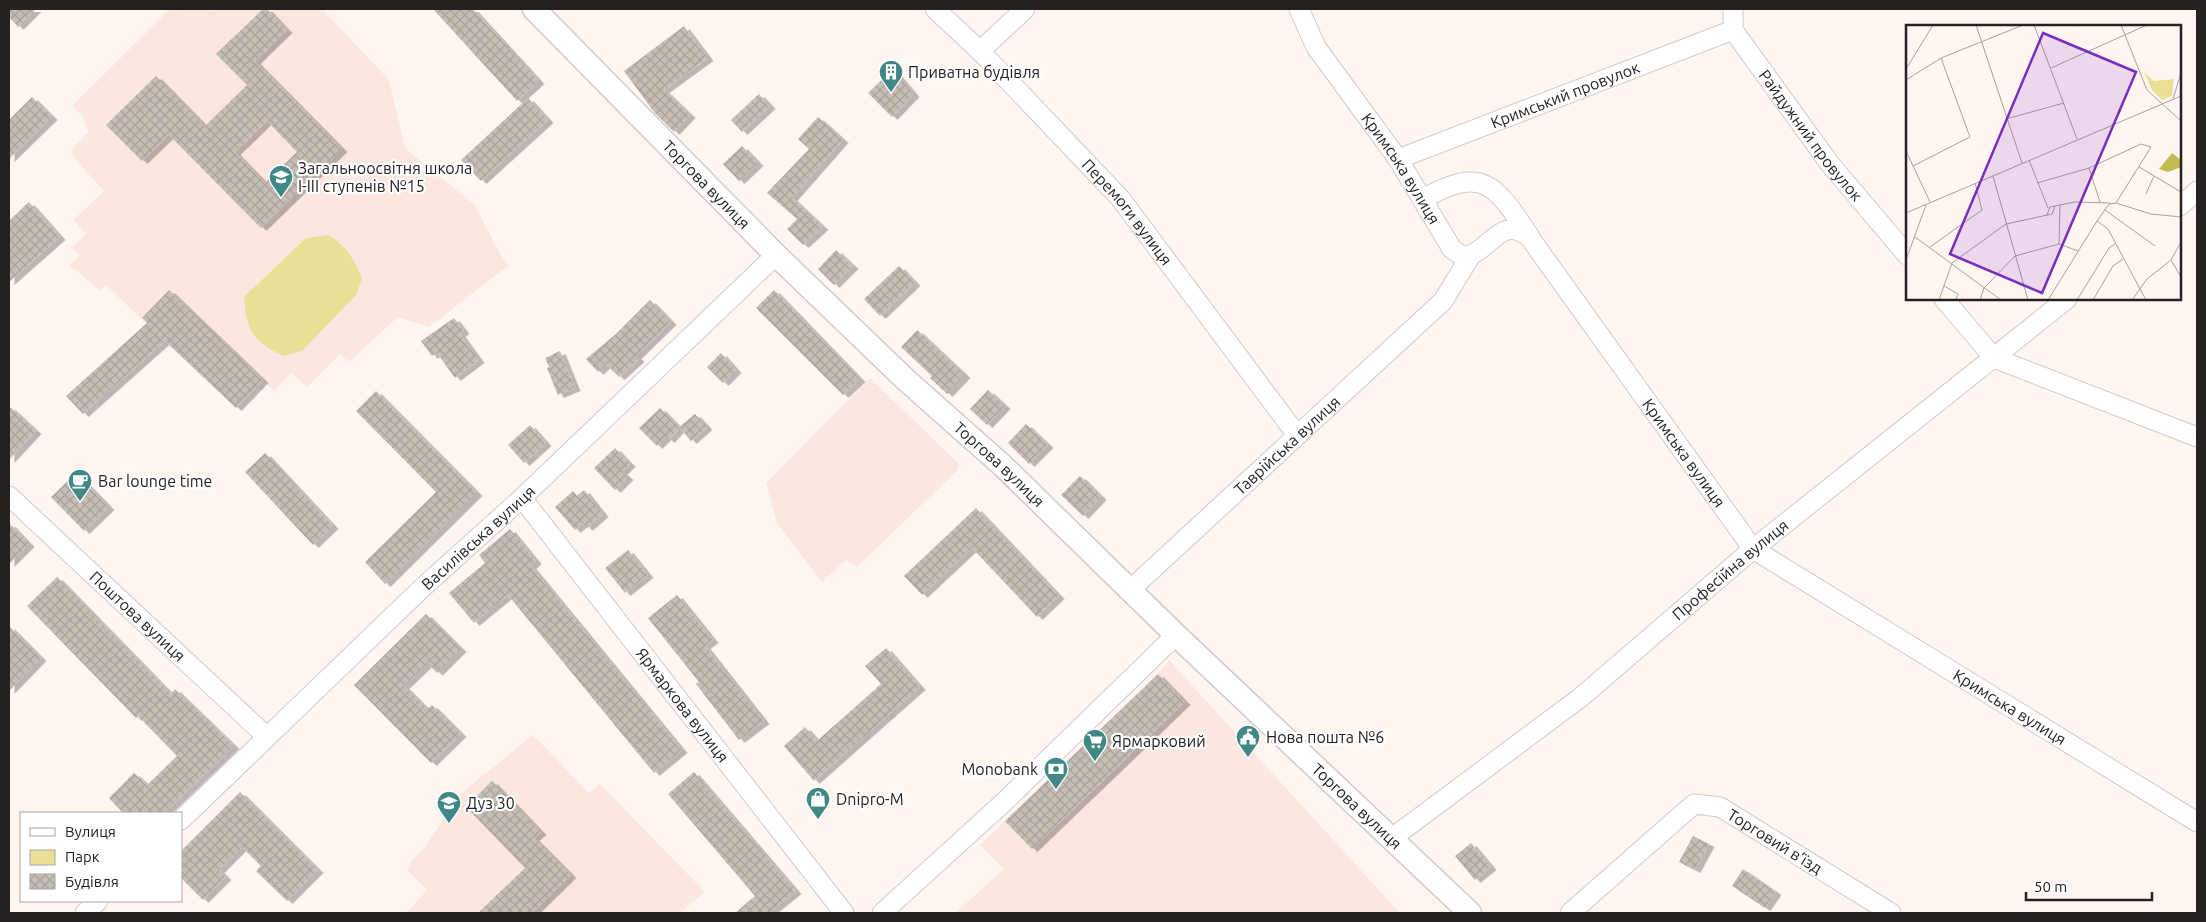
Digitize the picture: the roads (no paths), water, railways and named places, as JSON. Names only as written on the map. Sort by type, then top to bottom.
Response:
[{"type":"street","name":"Торгова вулиця","points":[[534,9],[776,255],[906,380],[1003,466],[1176,635],[1470,913]]},
{"type":"street","name":"Перемоги вулиця","points":[[935,9],[980,51],[1120,198],[1297,435]]},
{"type":"street","points":[[980,51],[1025,9]]},
{"type":"street","name":"Кримська вулиця","points":[[1299,9],[1316,47],[1398,159],[1447,242],[1458,254],[1462,256],[1471,255]]},
{"type":"street","points":[[1733,9],[1733,30]]},
{"type":"street","name":"Кримський провулок","points":[[1398,159],[1733,30]]},
{"type":"street","name":"Райдужний провулок","points":[[1733,30],[1830,164],[1906,254]]},
{"type":"street","name":"Кримська вулиця","points":[[1423,199],[1442,188],[1459,183],[1473,182],[1485,184],[1503,198],[1753,549],[2197,822]]},
{"type":"street","points":[[2181,205],[2197,191]]},
{"type":"street","points":[[1471,255],[1504,231],[1516,230],[1530,238]]},
{"type":"street","points":[[1443,301],[1447,291],[1450,271],[1450,252],[1447,242]]},
{"type":"street","name":"Василівська вулиця","points":[[182,819],[422,588],[522,498],[776,255]]},
{"type":"street","name":"Таврійська вулиця","points":[[1131,589],[1443,301],[1471,255]]},
{"type":"street","points":[[1945,300],[1994,358],[2197,437]]},
{"type":"street","name":"Професійна вулиця","points":[[1392,838],[1580,698],[1753,549],[2066,300]]},
{"type":"street","name":"Поштова вулиця","points":[[9,496],[267,737]]},
{"type":"street","name":"Ярмаркова вулиця","points":[[522,498],[844,913]]},
{"type":"street","points":[[882,913],[1011,796],[1176,635]]},
{"type":"street","name":"Торговий в’їзд","points":[[1570,913],[1694,804],[1720,807],[1891,913]]},
{"type":"street","points":[[85,913],[97,902]]},
{"type":"place","name":"Приватна будівля","points":[[891,93]]},
{"type":"place","name":"Загальноосвітня школа І-ІІІ ступенів №15","points":[[281,198]]},
{"type":"place","name":"Bar lounge time","points":[[80,502]]},
{"type":"place","name":"Нова пошта №6","points":[[1248,758]]},
{"type":"place","name":"Ярмарковий","points":[[1095,762]]},
{"type":"place","name":"Monobank","points":[[1056,790]]},
{"type":"place","name":"Dnipro-M","points":[[818,820]]},
{"type":"place","name":"Дуз 30","points":[[449,824]]}]
